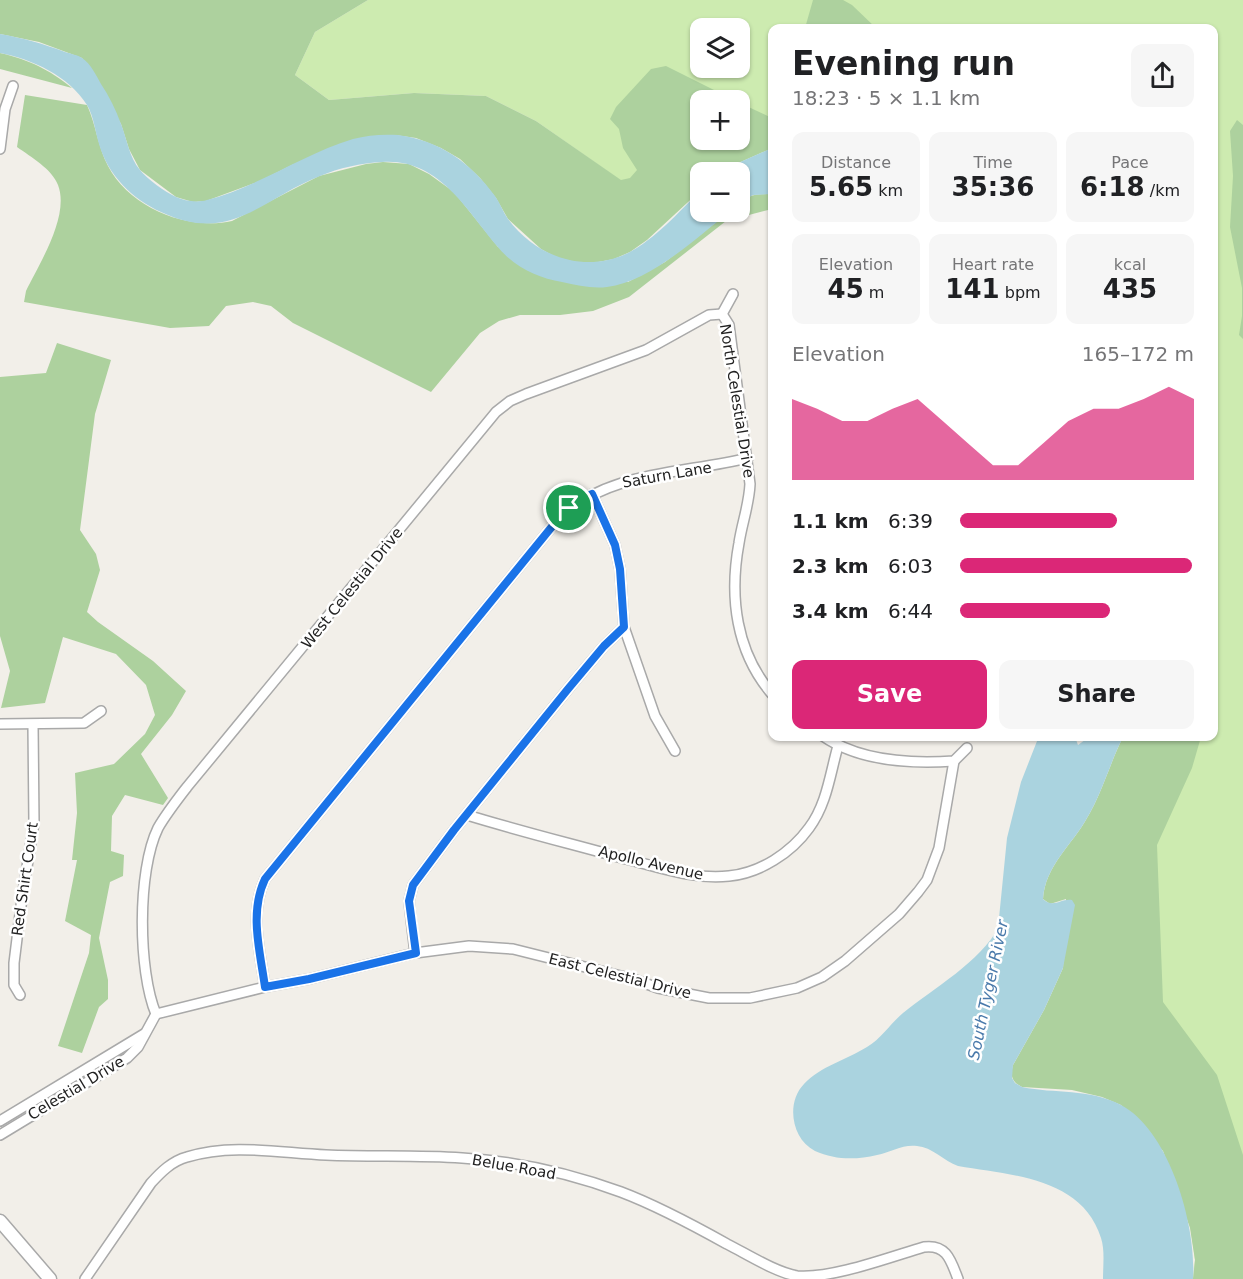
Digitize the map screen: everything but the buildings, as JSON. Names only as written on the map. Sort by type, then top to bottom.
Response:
[{"type":"street","points":[[0,149],[5,109],[13,86]]},
{"type":"street","points":[[722,314],[734,294]]},
{"type":"street","name":"North Celestial Drive","points":[[722,314],[729,325],[748,458],[750,494],[739,540],[735,570],[736,609],[749,660],[768,688]]},
{"type":"street","name":"West Celestial Drive","points":[[156,1014],[150,998],[144,947],[144,882],[158,829],[188,787],[496,412],[510,401],[526,394],[639,353],[709,315],[722,314]]},
{"type":"street","name":"Saturn Lane","points":[[265,987],[256,902],[265,879],[559,518],[574,504],[608,487],[641,477],[703,468],[748,458]]},
{"type":"street","points":[[592,494],[615,545],[620,569],[624,627],[654,716],[675,751]]},
{"type":"street","points":[[416,953],[409,901],[413,885],[597,654],[624,627]]},
{"type":"street","points":[[0,724],[84,723],[101,711]]},
{"type":"street","name":"Red Shirt Court","points":[[20,995],[14,985],[14,963],[34,823],[33,725]]},
{"type":"street","points":[[830,741],[838,746],[865,754],[904,761],[954,761],[967,748]]},
{"type":"street","name":"Apollo Avenue","points":[[467,815],[514,830],[668,870],[709,877],[740,874],[763,866],[776,858],[788,850],[808,830],[822,806],[838,746]]},
{"type":"street","name":"East Celestial Drive","points":[[156,1014],[416,953],[469,946],[513,949],[683,994],[709,998],[750,998],[797,988],[822,977],[844,961],[899,914],[927,880],[939,848],[954,761]]},
{"type":"street","name":"Celestial Drive","points":[[0,1135],[127,1058],[138,1047],[156,1014]]},
{"type":"street","name":"Celestial Drive","points":[[0,1121],[144,1034]]},
{"type":"street","name":"Belue Road","points":[[85,1279],[151,1183],[162,1171],[184,1157],[232,1150],[345,1156],[451,1157],[503,1163],[571,1176],[621,1192],[758,1260],[794,1275],[822,1276],[933,1246],[948,1254],[957,1279]]},
{"type":"street","points":[[0,1221],[50,1279]]},
{"type":"green space","points":[[0,0],[368,0],[315,32],[295,75],[329,100],[414,93],[486,96],[536,121],[621,180],[630,178],[637,170],[623,148],[619,129],[610,119],[616,107],[651,69],[666,66],[714,90],[690,90],[690,150],[750,150],[750,108],[768,116],[768,150],[740,162],[690,162],[690,200],[647,240],[630,252],[614,259],[593,263],[576,262],[557,258],[541,249],[508,219],[496,198],[480,178],[460,159],[416,138],[395,135],[375,136],[292,165],[260,181],[206,201],[193,202],[176,197],[140,170],[129,149],[121,124],[82,58],[39,42],[0,34]]},
{"type":"green space","points":[[368,0],[1243,0],[1243,1279],[1193,1279],[1195,1260],[1124,741],[1218,741],[1218,24],[768,24],[768,150],[740,162],[690,162],[690,190],[620,180],[536,121],[486,96],[414,93],[329,100],[295,75],[315,32]]},
{"type":"green space","points":[[813,0],[843,0],[852,5],[872,24],[806,24]]},
{"type":"green space","points":[[0,53],[38,66],[72,88],[0,69]]},
{"type":"green space","points":[[25,95],[87,105],[108,166],[130,194],[162,213],[197,223],[232,221],[319,176],[383,162],[409,164],[429,174],[454,192],[498,247],[628,282],[665,262],[716,222],[725,222],[629,297],[593,311],[560,315],[520,315],[499,321],[480,333],[431,392],[293,323],[271,306],[253,302],[226,306],[209,326],[170,328],[24,302],[26,291],[57,225],[60,211],[61,197],[58,185],[51,174],[17,147]]},
{"type":"green space","points":[[1237,120],[1243,125],[1243,339],[1239,335],[1242,288],[1230,227],[1233,176],[1230,131]]},
{"type":"green space","points":[[768,194],[768,210],[750,215],[750,196]]},
{"type":"green space","points":[[57,343],[111,360],[95,414],[80,530],[96,554],[100,570],[87,612],[153,661],[186,691],[172,715],[141,754],[168,798],[163,805],[125,795],[112,816],[111,851],[124,855],[123,876],[110,882],[99,938],[108,980],[108,999],[99,1007],[82,1053],[58,1046],[89,953],[91,935],[65,921],[77,860],[72,860],[77,813],[75,773],[114,764],[145,734],[155,715],[146,685],[116,654],[63,637],[45,703],[1,708],[10,671],[0,636],[0,377],[46,373]]},
{"type":"green space","points":[[1121,741],[1200,741],[1192,768],[1157,845],[1163,1002],[1217,1075],[1243,1155],[1243,1279],[1193,1279],[1195,1260],[1190,1228],[1163,1151],[1121,1105],[1102,1097],[1072,1090],[1022,1087],[1014,1081],[1012,1075],[1013,1065],[1044,1010],[1063,968],[1066,899],[1050,904],[1043,899],[1045,887],[1054,866],[1092,808]]},
{"type":"water","points":[[0,34],[41,44],[85,60],[112,103],[136,165],[156,185],[183,200],[203,201],[226,194],[334,145],[353,139],[398,135],[427,142],[465,164],[486,184],[519,232],[547,252],[562,258],[595,262],[628,253],[657,233],[690,201],[690,222],[717,222],[656,268],[623,283],[601,287],[553,280],[518,265],[503,253],[448,188],[419,168],[402,163],[382,162],[335,171],[299,186],[245,215],[227,221],[207,224],[186,221],[150,207],[122,185],[103,155],[87,105],[70,85],[37,64],[0,53]]},
{"type":"water","points":[[768,150],[768,194],[750,197],[750,162],[740,162]]},
{"type":"water","name":"South Tyger River","points":[[1037,741],[1076,741],[1078,745],[1084,741],[1121,741],[1092,808],[1054,866],[1045,887],[1043,899],[1047,902],[1072,900],[1075,905],[1063,968],[1044,1010],[1013,1065],[1012,1078],[1022,1087],[1097,1096],[1121,1105],[1138,1118],[1153,1136],[1177,1182],[1190,1234],[1193,1279],[1103,1279],[1102,1243],[1092,1218],[1078,1202],[1042,1182],[1000,1172],[958,1166],[928,1149],[917,1146],[902,1147],[861,1158],[830,1156],[815,1151],[807,1145],[796,1129],[793,1110],[798,1092],[804,1084],[826,1068],[859,1052],[882,1035],[903,1013],[980,952],[998,928],[1007,838],[1021,782]]},
{"type":"route","points":[[592,494],[611,534],[620,569],[624,627],[604,646],[568,689],[454,830],[413,885],[409,901],[416,953],[309,979],[265,987],[256,902],[265,879],[569,508],[592,494]]}]
